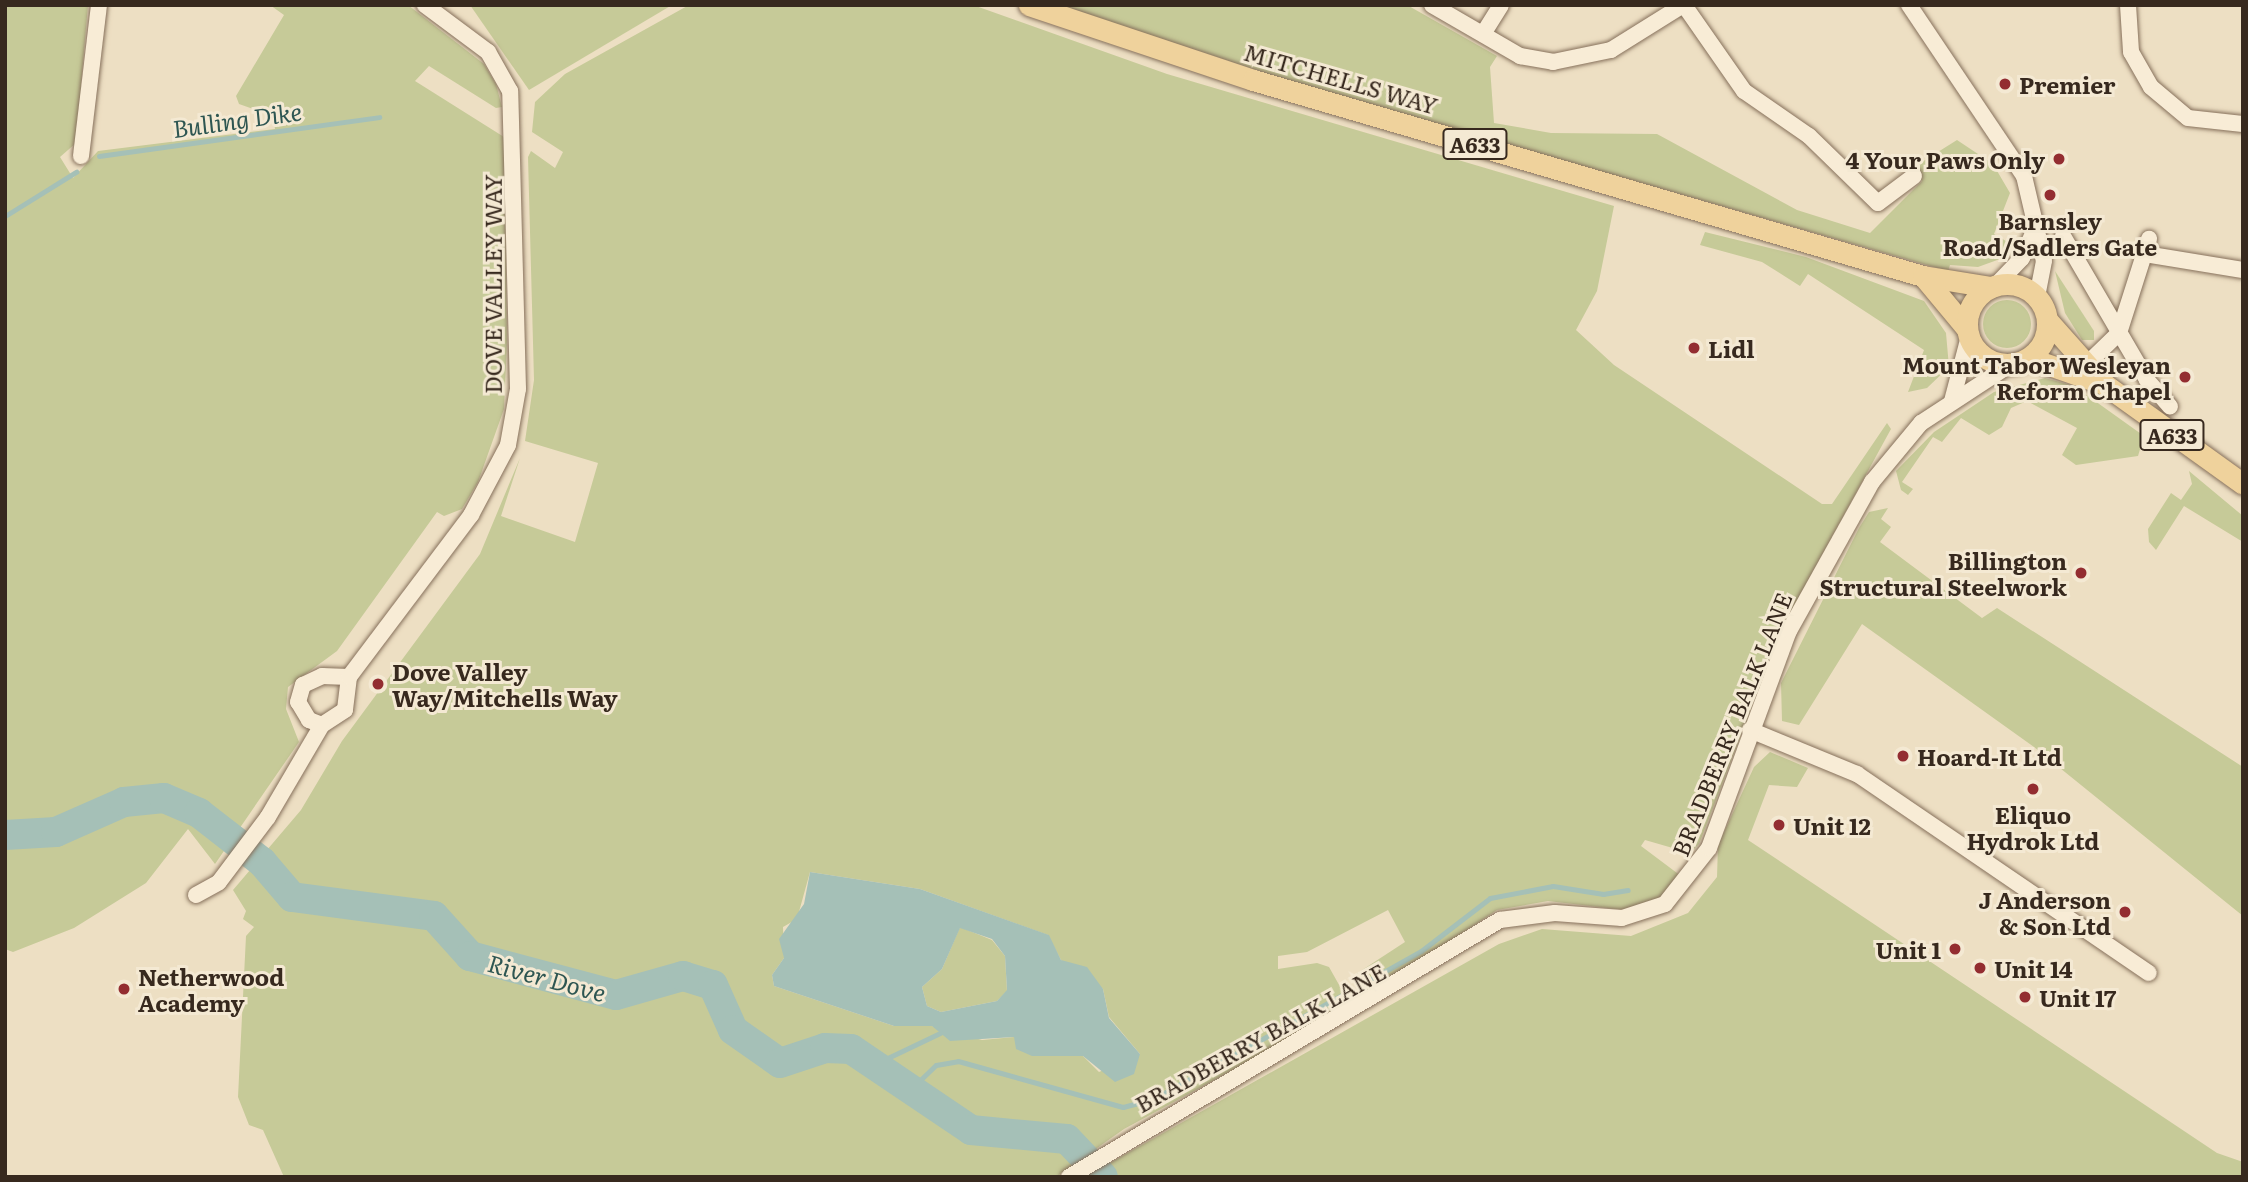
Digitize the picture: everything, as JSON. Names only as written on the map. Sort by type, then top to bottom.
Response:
[{"type":"main road","name":"MITCHELLS WAY","points":[[1029,5],[1253,80],[1923,276],[1994,286]]},
{"type":"main road","points":[[1923,276],[1981,354],[2020,361],[2044,342],[2048,321]]},
{"type":"main road","points":[[1968,333],[1974,300],[1994,286],[2017,284],[2037,296],[2048,321],[2089,362],[2104,384]]},
{"type":"main road","name":"A633","points":[[2020,361],[2104,384],[2243,484]]},
{"type":"street","points":[[81,156],[99,5]]},
{"type":"street","name":"DOVE VALLEY WAY","points":[[349,677],[471,515],[508,445],[518,389],[510,91],[488,52],[425,5]]},
{"type":"street","points":[[1432,5],[1520,56],[1573,61],[1611,50],[1688,7],[1744,91],[1809,135],[1878,203],[1914,176]]},
{"type":"street","points":[[1483,34],[1501,5]]},
{"type":"street","points":[[2128,5],[2131,52],[2151,87],[2188,118],[2243,124]]},
{"type":"street","points":[[1911,6],[2024,176],[2044,261],[2037,296]]},
{"type":"street","points":[[1994,286],[2022,258],[2036,226]]},
{"type":"street","points":[[2063,236],[2119,333],[2170,406]]},
{"type":"street","points":[[2089,362],[2119,333],[2147,247],[2243,270]]},
{"type":"street","points":[[1952,401],[1968,333]]},
{"type":"street","name":"BRADBERRY BALK LANE","points":[[1072,1173],[1104,1152],[1431,967],[1500,920],[1539,913],[1639,916],[1665,904],[1709,848],[1750,730],[1789,631],[1843,531],[1891,455],[1952,401],[2020,361]]},
{"type":"street","points":[[196,895],[223,877],[268,817],[322,725],[345,710],[349,677],[314,677],[303,685],[301,712],[322,725]]},
{"type":"street","points":[[1750,730],[1857,774],[2149,973]]},
{"type":"green space","points":[[5,5],[88,5],[76,143],[60,157],[73,178],[98,151],[275,129],[272,108],[256,110],[239,104],[236,96],[284,15],[270,5],[408,5],[484,64],[496,84],[502,107],[496,108],[429,66],[415,81],[504,137],[507,341],[504,409],[478,482],[462,509],[444,516],[437,512],[337,651],[288,687],[286,709],[299,742],[215,864],[188,829],[146,883],[74,928],[13,952],[5,949]]},
{"type":"green space","points":[[470,5],[672,5],[529,90]]},
{"type":"green space","points":[[689,5],[973,5],[1167,74],[1614,206],[1597,291],[1576,330],[1614,365],[1822,504],[1832,504],[1887,423],[1891,429],[1783,626],[1699,844],[1690,853],[1645,840],[1641,846],[1681,876],[1668,894],[1633,911],[1548,901],[1497,910],[1365,998],[1356,974],[1405,942],[1388,910],[1307,952],[1278,956],[1278,969],[1317,963],[1329,967],[1351,1006],[1124,1129],[1056,1177],[284,1177],[263,1130],[249,1125],[238,1097],[246,936],[254,927],[243,919],[246,911],[233,890],[301,810],[342,741],[480,554],[520,458],[501,516],[575,542],[598,463],[525,441],[534,380],[528,157],[531,151],[555,168],[563,152],[532,132],[535,102],[565,74]],"holes":[[[810,872],[920,889],[1048,935],[1061,960],[1103,989],[1109,1017],[1140,1054],[1099,1072],[1083,1056],[1061,1056],[1014,1037],[982,1040],[932,1026],[894,1026],[774,986],[772,975],[784,958],[783,927],[797,919]]]},
{"type":"green space","points":[[1057,5],[1407,5],[1497,56],[1490,67],[1494,123],[1551,133],[1657,134],[1797,210],[1870,233],[1922,181],[1914,167],[1957,140],[1993,164],[2010,193],[1994,234],[2011,244],[2000,259],[1978,267],[1950,265],[1948,271],[1311,88]]},
{"type":"green space","points":[[1705,232],[1806,257],[1924,301],[1946,333],[1949,367],[1927,388],[1908,392],[1924,350],[1808,274],[1800,286],[1762,262],[1700,245]]},
{"type":"green space","points":[[2055,271],[2094,331],[2094,340],[2082,340],[2065,313]]},
{"type":"green space","points":[[2007,300],[2024,307],[2031,324],[2024,341],[2007,348],[1990,341],[1983,324],[1990,307]]},
{"type":"green space","points":[[2045,378],[2074,386],[2144,436],[2138,456],[2076,465],[2062,455],[2077,428],[2027,401],[2011,408],[2002,427],[1989,435],[1961,418],[1942,442],[1933,437],[1902,482],[1913,489],[1908,495],[1901,490],[1896,471],[1934,432],[1994,392]]},
{"type":"green space","points":[[2189,471],[2243,516],[2243,542],[2184,506],[2156,550],[2149,542],[2148,529],[2171,493],[2181,500],[2192,484]]},
{"type":"green space","points":[[1888,508],[1881,519],[1891,527],[1880,542],[1982,618],[1997,608],[2243,767],[2243,916],[2034,747],[1862,624],[1799,725],[1782,721],[1781,683],[1859,528],[1869,512]]},
{"type":"green space","points":[[1770,752],[1808,768],[1797,787],[1769,785],[1748,840],[2217,1153],[2243,1162],[2243,1177],[1085,1177],[1499,944],[1542,929],[1631,936],[1688,913],[1717,877],[1718,845],[1754,767]]},
{"type":"green space","points":[[960,927],[992,940],[1005,956],[1007,991],[997,1001],[941,1012],[927,1006],[922,987],[942,969]]},
{"type":"water","points":[[810,872],[920,889],[1049,935],[1061,960],[1087,967],[1103,989],[1109,1018],[1140,1054],[1134,1074],[1115,1082],[1083,1056],[1032,1056],[1016,1049],[1014,1037],[950,1041],[932,1026],[894,1026],[774,986],[772,975],[784,958],[779,939],[804,904]],"holes":[[[960,928],[992,939],[1005,956],[1007,990],[997,1001],[941,1012],[927,1006],[922,987],[942,969]]]},
{"type":"waterway","name":"Bulling Dike","points":[[99,156],[379,117]]},
{"type":"waterway","name":"Bulling Dike","points":[[5,216],[76,172]]},
{"type":"waterway","name":"River Dove","points":[[5,835],[56,832],[124,802],[164,798],[199,813],[262,862],[292,897],[434,916],[470,956],[616,995],[683,976],[713,985],[733,1030],[780,1063],[825,1048],[851,1049],[971,1130],[1067,1139],[1103,1177]]},
{"type":"waterway","points":[[1364,983],[1421,951],[1490,898],[1553,886],[1603,894],[1628,890]]},
{"type":"waterway","points":[[912,1088],[936,1065],[958,1061],[1123,1107],[1153,1099],[1344,994]]},
{"type":"waterway","points":[[875,1064],[940,1033]]},
{"type":"place","name":"Premier","points":[[2005,84]]},
{"type":"place","name":"4 Your Paws Only","points":[[2059,159]]},
{"type":"place","name":"Barnsley Road/Sadlers Gate","points":[[2050,195]]},
{"type":"place","name":"Lidl","points":[[1694,348]]},
{"type":"place","name":"Mount Tabor Wesleyan Reform Chapel","points":[[2185,377]]},
{"type":"place","name":"Billington Structural Steelwork","points":[[2081,573]]},
{"type":"place","name":"Dove Valley Way/Mitchells Way","points":[[378,684]]},
{"type":"place","name":"Hoard-It Ltd","points":[[1903,756]]},
{"type":"place","name":"Eliquo Hydrok Ltd","points":[[2033,789]]},
{"type":"place","name":"Unit 12","points":[[1779,825]]},
{"type":"place","name":"J Anderson & Son Ltd","points":[[2125,912]]},
{"type":"place","name":"Unit 1","points":[[1955,949]]},
{"type":"place","name":"Unit 14","points":[[1980,968]]},
{"type":"place","name":"Netherwood Academy","points":[[124,989]]},
{"type":"place","name":"Unit 17","points":[[2025,997]]}]
